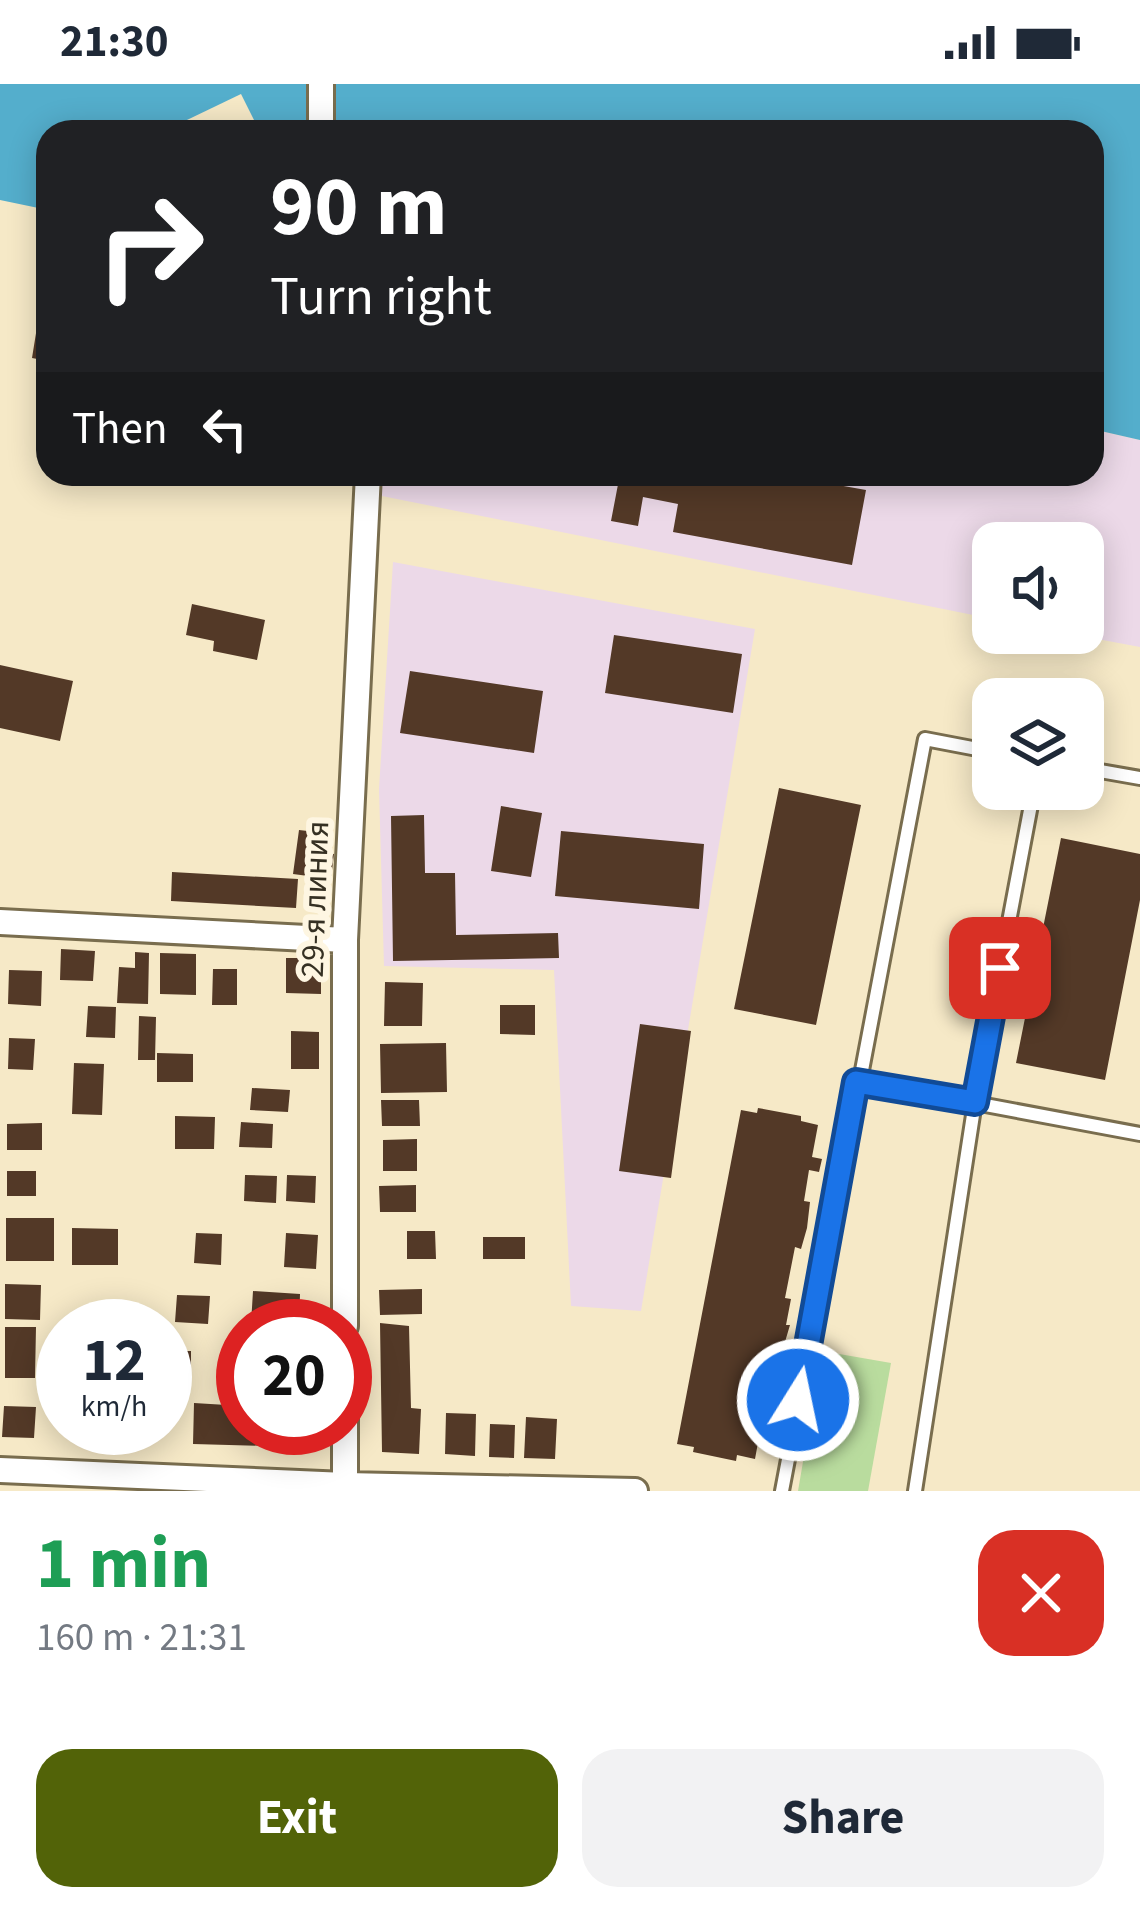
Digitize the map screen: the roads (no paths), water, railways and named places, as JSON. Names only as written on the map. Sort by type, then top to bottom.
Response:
[{"type":"street","points":[[320,84],[321,120]]},
{"type":"street","name":"29-я линия","points":[[345,1299],[345,940],[367,486]]},
{"type":"street","points":[[0,922],[345,940]]},
{"type":"street","points":[[345,1455],[345,1488]]},
{"type":"street","points":[[0,1470],[345,1488],[635,1491]]},
{"type":"lane","points":[[782,1491],[856,1082],[925,739],[972,748]]},
{"type":"lane","points":[[1104,772],[1140,778]]},
{"type":"lane","points":[[915,1491],[975,1102],[1030,810]]},
{"type":"lane","points":[[856,1082],[1140,1134]]},
{"type":"water","points":[[0,84],[1140,84],[1140,440],[1104,432],[1104,120],[36,120],[36,208],[0,200]]}]
